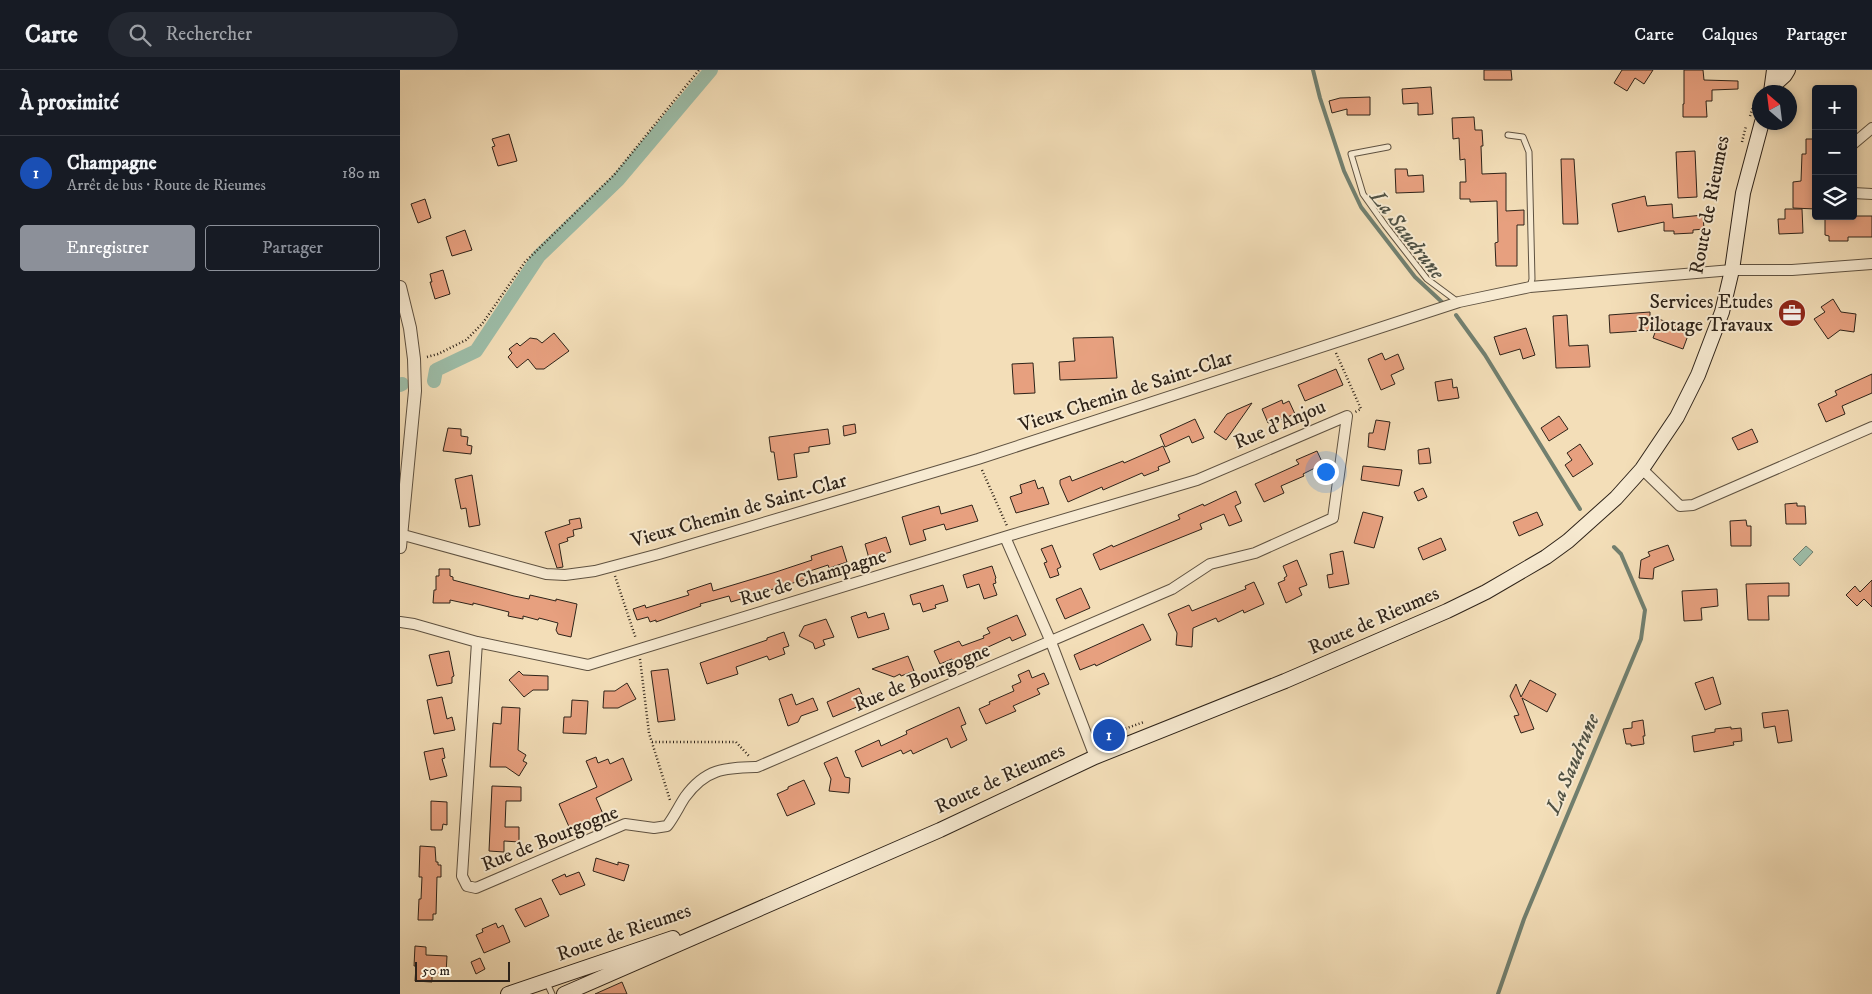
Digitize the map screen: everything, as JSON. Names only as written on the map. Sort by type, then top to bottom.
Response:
[{"type":"main road","points":[[1769,85],[1774,70]]},
{"type":"main road","points":[[1772,85],[1785,75],[1788,70]]},
{"type":"main road","name":"Route de Rieumes","points":[[564,994],[940,830],[1095,757],[1285,681],[1486,592],[1524,572],[1568,541],[1616,498],[1642,469],[1677,417],[1698,375],[1722,312],[1732,270],[1743,193],[1760,130]]},
{"type":"main road","name":"Route de Rieumes","points":[[508,994],[752,911]]},
{"type":"street","points":[[1857,141],[1872,128]]},
{"type":"street","points":[[1857,193],[1872,194]]},
{"type":"street","name":"Vieux Chemin de Saint-Clar","points":[[401,536],[407,536],[546,574],[565,574],[612,567],[978,459],[1459,302],[1530,287],[1732,270],[1792,270],[1872,264]]},
{"type":"street","points":[[400,287],[410,328],[414,359],[415,392],[400,547]]},
{"type":"street","name":"Rue d'Anjou","points":[[1008,536],[1197,480],[1348,416]]},
{"type":"street","name":"Rue d'Anjou","points":[[1051,642],[1172,589],[1210,564],[1255,553],[1333,518],[1348,416]]},
{"type":"street","points":[[1642,469],[1680,506],[1693,505],[1872,427]]},
{"type":"street","points":[[1008,536],[1095,757]]},
{"type":"street","name":"Rue de Champagne","points":[[400,622],[414,624],[477,642],[588,665],[1008,536]]},
{"type":"street","name":"Rue de Bourgogne","points":[[477,642],[462,876],[467,886],[476,888],[625,824],[654,828],[667,826],[675,816],[684,798],[695,785],[710,773],[733,768],[757,766],[1051,642]]},
{"type":"lane","points":[[1508,135],[1524,137],[1529,152],[1532,279],[1530,287]]},
{"type":"lane","points":[[1388,147],[1351,154],[1363,194],[1427,280],[1459,302]]},
{"type":"lane","points":[[546,980],[552,994]]},
{"type":"path","points":[[414,359],[438,354],[466,340],[482,324],[525,262],[614,175],[699,70]]},
{"type":"path","name":"Route de Rieumes","points":[[1740,149],[1744,132],[1752,117]]},
{"type":"path","points":[[1332,344],[1360,409],[1348,416]]},
{"type":"path","points":[[978,459],[1008,536]]},
{"type":"path","points":[[612,567],[639,650],[652,742],[675,816]]},
{"type":"path","name":"Route de Rieumes","points":[[1088,742],[1153,719]]},
{"type":"path","points":[[652,742],[736,742],[757,766]]},
{"type":"shaded area","points":[[1806,546],[1813,552],[1800,566],[1793,559]]},
{"type":"building","points":[[1484,70],[1511,70],[1512,80],[1484,80]]},
{"type":"building","points":[[1622,70],[1653,70],[1644,84],[1635,78],[1627,91],[1614,83]]},
{"type":"building","points":[[1684,70],[1703,70],[1704,80],[1738,81],[1738,89],[1712,90],[1712,101],[1706,101],[1707,117],[1683,117]]},
{"type":"building","points":[[1431,87],[1433,114],[1418,115],[1418,103],[1403,104],[1402,89]]},
{"type":"building","points":[[1370,97],[1370,115],[1347,115],[1347,109],[1332,113],[1329,101],[1340,98]]},
{"type":"building","points":[[1474,117],[1475,130],[1482,130],[1482,174],[1506,173],[1506,211],[1524,210],[1524,225],[1517,225],[1517,266],[1496,266],[1495,243],[1498,242],[1497,201],[1470,202],[1470,199],[1460,199],[1460,182],[1466,182],[1465,159],[1460,160],[1459,138],[1453,139],[1452,118]]},
{"type":"building","points":[[509,134],[517,161],[498,166],[492,147],[495,146],[492,139]]},
{"type":"building","points":[[1806,139],[1812,139],[1812,209],[1793,208],[1793,182],[1801,181],[1802,154],[1806,154]]},
{"type":"building","points":[[1695,151],[1697,197],[1678,198],[1676,152]]},
{"type":"building","points":[[1561,159],[1574,159],[1578,224],[1563,224]]},
{"type":"building","points":[[1395,169],[1407,169],[1408,176],[1423,175],[1424,192],[1396,193]]},
{"type":"building","points":[[1645,196],[1647,206],[1672,204],[1673,218],[1703,215],[1704,229],[1693,230],[1693,233],[1674,234],[1674,231],[1664,231],[1664,222],[1618,232],[1612,204]]},
{"type":"building","points":[[425,199],[431,218],[418,223],[411,204]]},
{"type":"building","points":[[1785,209],[1802,209],[1803,233],[1779,234],[1778,219],[1785,219]]},
{"type":"building","points":[[1857,216],[1872,216],[1872,237],[1848,237],[1848,241],[1829,241],[1829,236],[1825,235],[1825,220],[1857,220]]},
{"type":"building","points":[[465,230],[472,250],[452,256],[446,237]]},
{"type":"building","points":[[443,270],[450,294],[435,299],[430,282],[432,282],[430,274]]},
{"type":"building","points":[[1833,299],[1841,312],[1856,314],[1854,332],[1840,330],[1828,339],[1814,319],[1825,312],[1821,307]]},
{"type":"building","points":[[1650,312],[1650,316],[1690,330],[1683,349],[1653,338],[1656,330],[1610,333],[1609,315]]},
{"type":"building","points":[[1567,315],[1569,346],[1588,345],[1590,367],[1556,368],[1553,316]]},
{"type":"building","points":[[1526,328],[1535,355],[1523,359],[1520,349],[1500,355],[1494,337]]},
{"type":"building","points":[[554,333],[569,351],[544,369],[536,369],[528,359],[517,368],[508,357],[512,353],[509,349],[517,343],[520,346],[530,338],[537,339],[542,343]]},
{"type":"building","points":[[1113,337],[1117,378],[1060,380],[1059,362],[1075,361],[1073,338]]},
{"type":"building","points":[[1382,353],[1385,360],[1398,354],[1404,369],[1391,375],[1395,384],[1381,390],[1368,359]]},
{"type":"building","points":[[1033,363],[1035,393],[1014,394],[1012,364]]},
{"type":"building","points":[[1336,369],[1343,385],[1305,401],[1298,385]]},
{"type":"building","points":[[1872,374],[1872,393],[1842,406],[1845,414],[1826,422],[1818,404],[1837,395],[1835,391]]},
{"type":"building","points":[[1452,379],[1453,388],[1457,387],[1459,398],[1438,401],[1435,382]]},
{"type":"building","points":[[1282,400],[1283,404],[1289,401],[1295,414],[1268,423],[1262,409]]},
{"type":"building","points":[[1252,403],[1226,440],[1214,432],[1227,414]]},
{"type":"building","points":[[1559,416],[1568,429],[1549,441],[1541,428]]},
{"type":"building","points":[[1195,419],[1204,438],[1192,443],[1189,436],[1165,447],[1160,435]]},
{"type":"building","points":[[1376,420],[1390,422],[1385,450],[1368,447],[1369,433],[1373,433]]},
{"type":"building","points":[[855,424],[856,433],[844,436],[843,426]]},
{"type":"building","points":[[448,428],[461,429],[461,436],[468,437],[467,445],[472,446],[471,454],[443,451]]},
{"type":"building","points":[[828,429],[830,444],[809,447],[809,452],[794,454],[797,477],[778,480],[774,452],[771,452],[769,437]]},
{"type":"building","points":[[1752,429],[1758,442],[1738,450],[1732,438]]},
{"type":"building","points":[[1580,444],[1593,464],[1573,477],[1565,465],[1572,460],[1567,453]]},
{"type":"building","points":[[1163,446],[1170,462],[1158,467],[1159,470],[1144,476],[1142,473],[1103,490],[1102,487],[1068,502],[1060,480],[1070,476],[1072,481],[1123,461],[1124,463]]},
{"type":"building","points":[[1429,448],[1431,463],[1419,464],[1418,450]]},
{"type":"building","points":[[1317,451],[1323,464],[1303,474],[1304,476],[1281,486],[1284,493],[1264,502],[1255,484],[1299,464],[1296,460]]},
{"type":"building","points":[[1363,466],[1402,470],[1399,486],[1361,480]]},
{"type":"building","points":[[472,475],[480,525],[469,527],[466,508],[461,509],[455,479]]},
{"type":"building","points":[[1035,480],[1038,489],[1043,487],[1049,504],[1016,513],[1010,497],[1022,493],[1020,485]]},
{"type":"building","points":[[1423,488],[1427,497],[1418,501],[1414,492]]},
{"type":"building","points":[[1236,491],[1241,503],[1235,506],[1242,521],[1229,526],[1224,514],[1200,524],[1202,529],[1100,570],[1093,554],[1180,519],[1178,515],[1203,504],[1204,506]]},
{"type":"building","points":[[1797,503],[1797,506],[1805,506],[1806,524],[1786,524],[1785,504]]},
{"type":"building","points":[[972,505],[978,521],[946,530],[944,524],[923,530],[926,540],[910,545],[902,517],[939,506],[941,514]]},
{"type":"building","points":[[1363,512],[1383,517],[1374,548],[1354,543]]},
{"type":"building","points":[[1537,512],[1543,525],[1519,536],[1513,522]]},
{"type":"building","points":[[580,518],[582,528],[573,530],[574,536],[567,538],[568,541],[559,544],[563,567],[557,568],[545,532],[570,524],[569,520]]},
{"type":"building","points":[[1746,520],[1747,526],[1751,526],[1751,546],[1731,546],[1730,521]]},
{"type":"building","points":[[886,537],[891,552],[884,554],[885,557],[870,562],[865,544]]},
{"type":"building","points":[[1441,538],[1446,550],[1423,560],[1418,548]]},
{"type":"building","points":[[1052,545],[1061,567],[1057,569],[1059,575],[1050,578],[1044,563],[1047,562],[1041,549]]},
{"type":"building","points":[[1668,545],[1674,560],[1654,568],[1653,579],[1639,578],[1641,560],[1650,556],[1648,552]]},
{"type":"building","points":[[842,546],[847,562],[829,568],[828,565],[804,573],[806,579],[731,602],[729,596],[700,604],[701,606],[656,622],[656,620],[650,622],[648,617],[637,620],[633,609],[645,605],[646,608],[689,595],[687,591],[711,583],[713,591],[812,560],[811,556]]},
{"type":"building","points":[[1343,551],[1349,584],[1329,588],[1327,575],[1333,574],[1330,554]]},
{"type":"building","points":[[1297,560],[1307,585],[1299,588],[1302,595],[1286,603],[1278,583],[1285,580],[1284,578],[1287,576],[1283,566]]},
{"type":"building","points":[[992,566],[996,578],[996,583],[993,584],[997,595],[984,599],[979,584],[967,588],[963,575]]},
{"type":"building","points":[[439,569],[450,569],[450,576],[453,577],[453,580],[514,596],[529,599],[530,595],[577,604],[571,637],[558,634],[556,630],[558,623],[539,618],[538,620],[523,616],[523,619],[508,616],[509,612],[473,603],[473,605],[450,600],[450,603],[433,603],[434,590],[436,590],[436,576],[439,576]]},
{"type":"building","points":[[1872,580],[1872,607],[1864,599],[1857,606],[1846,595],[1855,586],[1860,592]]},
{"type":"building","points":[[1254,582],[1264,604],[1244,613],[1243,610],[1218,622],[1216,618],[1193,628],[1192,647],[1176,645],[1177,633],[1168,614],[1189,605],[1192,611],[1246,589],[1245,586]]},
{"type":"building","points":[[1789,583],[1789,596],[1768,596],[1769,620],[1748,620],[1746,584]]},
{"type":"building","points":[[943,585],[948,601],[935,605],[936,608],[923,612],[920,603],[913,605],[910,595]]},
{"type":"building","points":[[1081,588],[1090,608],[1065,619],[1056,599]]},
{"type":"building","points":[[1717,589],[1718,606],[1701,608],[1702,620],[1684,621],[1682,591]]},
{"type":"building","points":[[866,612],[868,618],[884,613],[889,629],[858,638],[851,617]]},
{"type":"building","points":[[1017,615],[1026,635],[1012,641],[1010,637],[953,663],[952,659],[940,664],[934,651],[959,641],[962,646],[984,638],[983,636],[990,633],[987,628]]},
{"type":"building","points":[[826,619],[834,637],[823,640],[825,645],[815,649],[813,643],[799,636],[804,626]]},
{"type":"building","points":[[1143,624],[1151,640],[1096,666],[1095,664],[1080,670],[1074,655]]},
{"type":"building","points":[[784,632],[789,646],[783,648],[785,654],[769,660],[767,656],[736,667],[738,674],[707,684],[700,663],[767,640],[767,638]]},
{"type":"building","points":[[449,651],[454,676],[452,677],[452,683],[437,686],[429,655]]},
{"type":"building","points":[[908,656],[914,671],[901,676],[900,674],[894,677],[872,669]]},
{"type":"building","points":[[668,669],[675,720],[658,722],[651,671]]},
{"type":"building","points":[[1029,670],[1032,678],[1044,673],[1049,684],[1037,689],[1040,694],[1013,706],[1016,711],[986,724],[979,709],[990,704],[989,702],[1014,691],[1012,686],[1021,682],[1018,675]]},
{"type":"building","points":[[519,671],[523,675],[548,676],[548,690],[533,690],[524,697],[509,680]]},
{"type":"building","points":[[1713,677],[1721,704],[1705,710],[1695,683]]},
{"type":"building","points":[[1530,680],[1556,694],[1547,712],[1522,698],[1534,729],[1521,733],[1514,716],[1519,715],[1510,696],[1516,684],[1521,697]]},
{"type":"building","points":[[627,683],[636,699],[618,708],[603,708],[604,691],[615,691]]},
{"type":"building","points":[[859,688],[866,703],[833,717],[827,702]]},
{"type":"building","points":[[792,694],[796,705],[813,698],[818,710],[801,716],[798,722],[788,726],[779,699]]},
{"type":"building","points":[[442,697],[447,719],[452,717],[455,730],[434,734],[427,700]]},
{"type":"building","points":[[572,700],[588,701],[586,734],[563,733],[564,717],[571,717]]},
{"type":"building","points":[[502,707],[520,708],[518,750],[526,755],[523,761],[527,763],[519,776],[506,767],[490,767],[493,723],[501,724]]},
{"type":"building","points":[[959,707],[966,724],[961,726],[967,740],[951,748],[947,738],[913,754],[911,750],[903,754],[901,750],[862,767],[855,751],[879,740],[881,746],[907,734],[906,731]]},
{"type":"building","points":[[1788,710],[1792,741],[1778,743],[1775,726],[1764,728],[1762,713]]},
{"type":"building","points":[[1643,720],[1644,744],[1631,746],[1631,744],[1626,744],[1623,729],[1632,728],[1632,722]]},
{"type":"building","points":[[1731,727],[1731,729],[1741,728],[1742,741],[1733,742],[1734,745],[1694,752],[1692,736],[1715,732],[1715,729]]},
{"type":"building","points":[[443,748],[445,758],[442,759],[447,776],[430,780],[424,752]]},
{"type":"building","points":[[596,757],[598,763],[608,759],[610,764],[623,758],[632,780],[596,798],[603,814],[570,829],[559,804],[597,787],[586,761]]},
{"type":"building","points":[[837,757],[845,777],[850,778],[849,793],[829,791],[831,779],[824,763]]},
{"type":"building","points":[[804,780],[815,804],[787,816],[777,794]]},
{"type":"building","points":[[492,786],[521,787],[521,801],[506,801],[505,827],[519,827],[519,842],[504,841],[504,852],[489,851]]},
{"type":"building","points":[[431,801],[447,802],[447,825],[443,824],[442,830],[431,830]]},
{"type":"building","points":[[420,846],[435,847],[436,862],[438,862],[438,865],[441,865],[441,877],[437,877],[436,914],[433,914],[433,920],[418,920],[422,877],[419,877]]},
{"type":"building","points":[[596,858],[618,865],[618,862],[629,865],[624,881],[593,871]]},
{"type":"building","points":[[579,872],[585,885],[560,895],[552,880],[565,874],[566,877]]},
{"type":"building","points":[[541,898],[549,916],[525,927],[515,909]]},
{"type":"building","points":[[496,923],[498,928],[503,925],[510,942],[484,953],[476,935],[483,932],[482,929]]},
{"type":"building","points":[[415,946],[426,947],[426,955],[447,956],[446,974],[432,973],[432,982],[415,981]]},
{"type":"building","points":[[480,958],[485,969],[476,974],[471,962]]},
{"type":"building","points":[[622,982],[627,994],[595,994]]},
{"type":"waterway","points":[[434,381],[436,370],[476,351],[539,256],[618,180],[711,70]]},
{"type":"waterway","name":"La Saudrune","points":[[1313,70],[1320,98],[1344,171],[1361,207],[1415,277],[1443,303]]},
{"type":"waterway","name":"La Saudrune","points":[[1456,315],[1485,355],[1580,509]]},
{"type":"waterway","name":"La Saudrune","points":[[1498,994],[1524,919],[1641,639],[1645,610],[1621,554],[1614,547]]},
{"type":"place","name":"Services Etudes Pilotage Travaux","points":[[1792,313]]},
{"type":"place","name":"Champagne","points":[[1109,735]]}]
